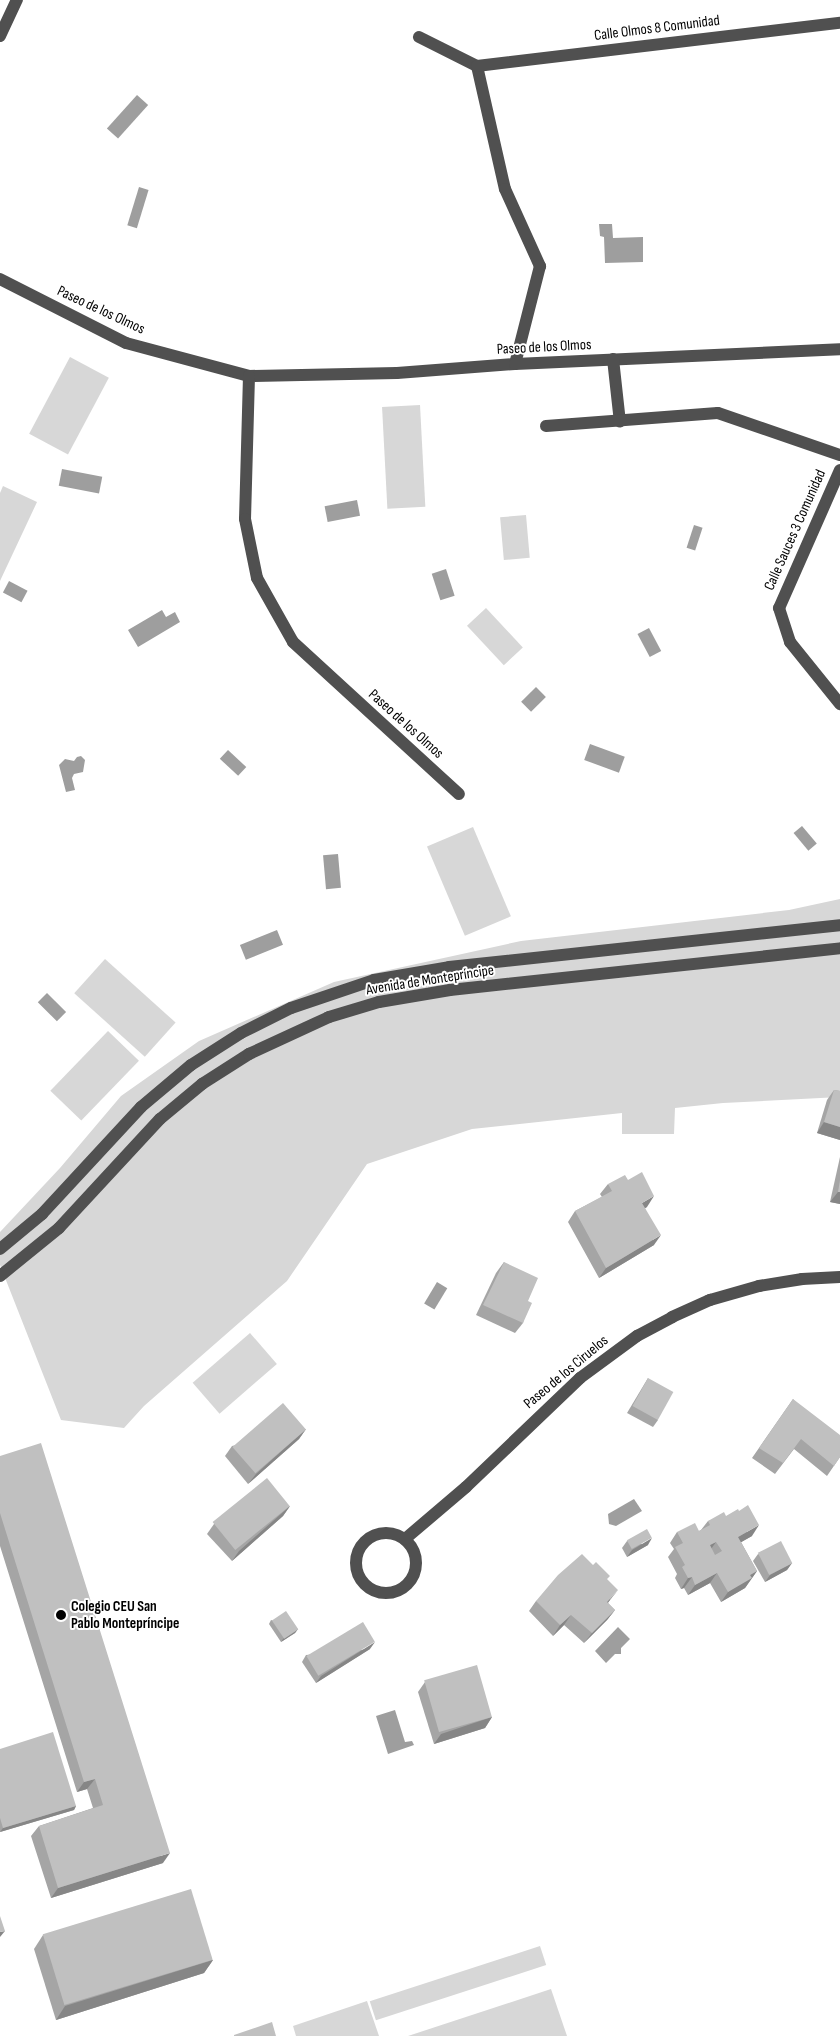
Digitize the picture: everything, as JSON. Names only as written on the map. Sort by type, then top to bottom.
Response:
[{"type":"street","points":[[0,36],[17,0]]},
{"type":"street","name":"Calle Olmos 8 Comunidad","points":[[477,66],[840,23]]},
{"type":"street","points":[[419,37],[477,66],[505,189],[540,266],[516,364]]},
{"type":"street","name":"Paseo de los Olmos","points":[[0,279],[126,343],[249,376],[397,373],[516,364],[840,349]]},
{"type":"street","points":[[613,360],[620,422]]},
{"type":"street","name":"Paseo de los Olmos","points":[[249,376],[245,519],[257,578],[292,642],[459,794]]},
{"type":"street","name":"Calle Sauces 3 Comunidad","points":[[546,426],[620,422],[718,413],[840,455]]},
{"type":"street","name":"Calle Sauces 3 Comunidad","points":[[840,470],[779,608],[790,642],[840,704]]},
{"type":"street","name":"Avenida de Montepríncipe","points":[[0,1249],[42,1214],[141,1106],[191,1065],[241,1033],[291,1008],[374,980],[449,967],[840,925]]},
{"type":"street","name":"Avenida de Montepríncipe","points":[[0,1276],[59,1228],[160,1119],[202,1084],[249,1054],[329,1017],[379,1002],[450,990],[840,948]]},
{"type":"street","name":"Paseo de los Ciruelos","points":[[405,1539],[466,1487],[580,1378],[637,1336],[672,1317],[710,1300],[802,1279],[840,1277]]},
{"type":"street","points":[[381,1533],[396,1534],[405,1539],[415,1555],[414,1574],[409,1582],[402,1589],[383,1593],[366,1585],[359,1577],[356,1567],[360,1547],[367,1539],[381,1533]]},
{"type":"shaded area","points":[[137,95],[148,105],[118,138],[107,128]]},
{"type":"shaded area","points":[[139,187],[149,190],[137,228],[127,225]]},
{"type":"shaded area","points":[[599,224],[612,224],[613,238],[643,237],[643,262],[605,263],[604,237],[600,236]]},
{"type":"shaded area","points":[[70,357],[109,378],[68,454],[29,434]]},
{"type":"shaded area","points":[[420,405],[425,507],[387,509],[382,407]]},
{"type":"shaded area","points":[[62,469],[102,477],[99,494],[59,486]]},
{"type":"shaded area","points":[[3,486],[37,502],[0,581],[0,493]]},
{"type":"shaded area","points":[[357,500],[360,516],[328,522],[325,506]]},
{"type":"shaded area","points":[[526,515],[530,558],[504,560],[500,517]]},
{"type":"shaded area","points":[[694,525],[703,528],[695,551],[687,548]]},
{"type":"shaded area","points":[[446,569],[455,596],[440,600],[432,574]]},
{"type":"shaded area","points":[[9,581],[28,591],[21,602],[3,592]]},
{"type":"shaded area","points":[[486,608],[523,647],[504,665],[467,626]]},
{"type":"shaded area","points":[[162,610],[166,617],[175,612],[180,622],[138,647],[128,630]]},
{"type":"shaded area","points":[[649,628],[661,651],[650,657],[638,634]]},
{"type":"shaded area","points":[[536,687],[546,697],[531,712],[521,702]]},
{"type":"shaded area","points":[[590,744],[625,757],[619,773],[584,760]]},
{"type":"shaded area","points":[[228,750],[246,767],[238,776],[220,759]]},
{"type":"shaded area","points":[[81,756],[85,760],[83,772],[74,774],[72,778],[75,790],[66,792],[59,765],[65,759],[74,761],[77,757]]},
{"type":"shaded area","points":[[802,826],[817,844],[808,851],[794,833]]},
{"type":"shaded area","points":[[473,827],[511,916],[465,936],[427,847]]},
{"type":"shaded area","points":[[338,854],[341,888],[326,889],[323,855]]},
{"type":"shaded area","points":[[840,899],[840,1097],[723,1103],[675,1108],[674,1134],[622,1134],[622,1113],[472,1129],[367,1164],[287,1281],[144,1406],[124,1428],[61,1420],[0,1265],[0,1232],[60,1168],[121,1096],[199,1041],[334,982],[521,941],[789,910]]},
{"type":"shaded area","points":[[277,930],[283,945],[246,960],[240,945]]},
{"type":"shaded area","points":[[105,959],[176,1023],[145,1057],[74,993]]},
{"type":"shaded area","points":[[47,993],[66,1012],[57,1021],[38,1002]]},
{"type":"shaded area","points":[[108,1031],[139,1061],[81,1121],[50,1091]]},
{"type":"shaded area","points":[[437,1282],[447,1288],[434,1310],[424,1303]]},
{"type":"shaded area","points":[[250,1333],[277,1364],[220,1414],[193,1383]]},
{"type":"shaded area","points":[[634,1499],[642,1511],[616,1526],[609,1524],[608,1514]]},
{"type":"shaded area","points":[[618,1627],[630,1639],[621,1648],[621,1654],[615,1654],[606,1663],[595,1651]]},
{"type":"shaded area","points":[[395,1710],[405,1742],[412,1741],[414,1745],[388,1754],[376,1716]]},
{"type":"shaded area","points":[[540,1946],[546,1965],[376,2020],[370,2001]]},
{"type":"shaded area","points":[[551,1989],[567,2036],[408,2036]]},
{"type":"shaded area","points":[[367,2001],[379,2036],[296,2036],[293,2026]]},
{"type":"building","points":[[834,1090],[840,1091],[840,1127],[824,1122]]},
{"type":"building","points":[[642,1172],[654,1196],[642,1203],[661,1235],[606,1268],[575,1211],[612,1191],[608,1184],[625,1175],[628,1180]]},
{"type":"building","points":[[504,1262],[538,1278],[528,1301],[532,1303],[523,1323],[483,1305]]},
{"type":"building","points":[[648,1378],[673,1392],[658,1420],[632,1406]]},
{"type":"building","points":[[793,1399],[840,1435],[840,1457],[834,1466],[801,1439],[783,1463],[759,1448]]},
{"type":"building","points":[[283,1403],[306,1429],[255,1473],[232,1447]]},
{"type":"building","points":[[41,1443],[170,1853],[58,1888],[39,1826],[103,1805],[95,1779],[84,1782],[0,1513],[0,1456]]},
{"type":"building","points":[[267,1478],[290,1506],[235,1550],[213,1522]]},
{"type":"building","points":[[748,1505],[759,1525],[738,1537],[757,1571],[750,1575],[752,1578],[728,1592],[717,1573],[695,1585],[692,1577],[688,1578],[682,1567],[685,1565],[675,1547],[683,1543],[677,1532],[695,1523],[699,1531],[710,1525],[708,1521],[724,1512],[726,1516],[738,1509],[739,1511]],"holes":[[[716,1542],[722,1551],[715,1555],[710,1545]]]},
{"type":"building","points":[[647,1529],[652,1538],[632,1549],[627,1540]]},
{"type":"building","points":[[781,1541],[792,1563],[769,1575],[758,1553]]},
{"type":"building","points":[[582,1554],[593,1565],[596,1562],[610,1576],[607,1579],[618,1590],[607,1602],[615,1610],[592,1633],[571,1615],[560,1625],[536,1601],[558,1575]]},
{"type":"building","points":[[286,1611],[298,1629],[284,1639],[272,1621]]},
{"type":"building","points":[[363,1622],[375,1642],[318,1676],[306,1656]]},
{"type":"building","points":[[477,1665],[492,1717],[439,1732],[424,1680]]},
{"type":"building","points":[[53,1732],[76,1806],[3,1828],[0,1818],[0,1749]]},
{"type":"building","points":[[191,1889],[213,1960],[64,2005],[43,1934]]},
{"type":"building","points":[[0,1916],[5,1931],[0,1932]]},
{"type":"building","points":[[272,2022],[276,2036],[234,2036],[234,2035]]},
{"type":"place","name":"Colegio CEU San Pablo Montepríncipe","points":[[61,1615]]}]
